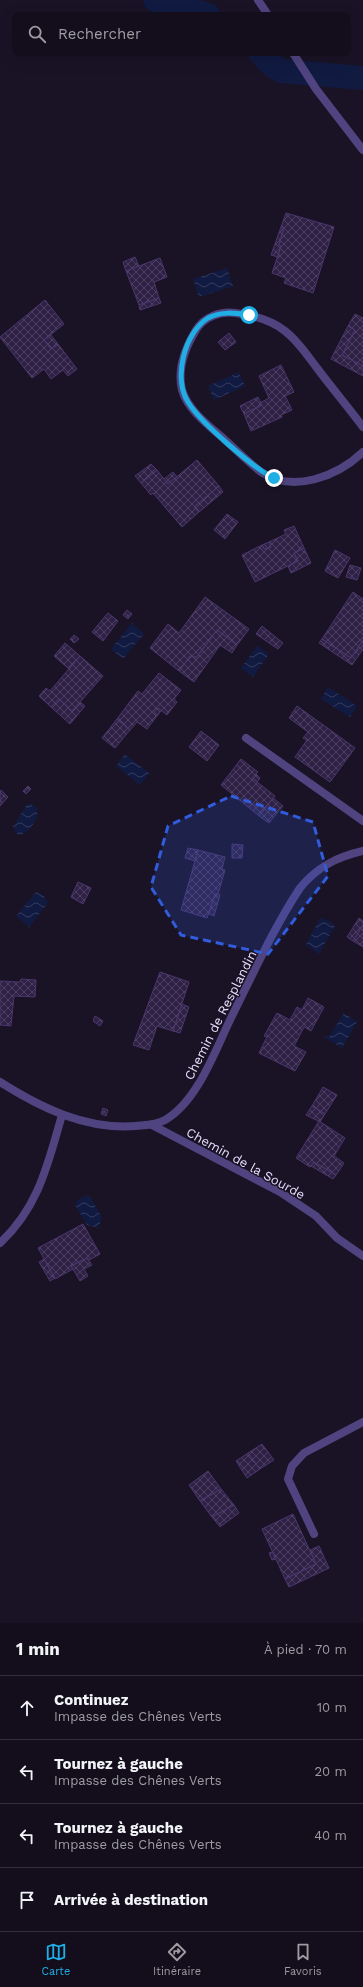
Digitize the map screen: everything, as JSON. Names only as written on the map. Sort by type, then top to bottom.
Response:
[{"type":"street","points":[[258,0],[266,12]]},
{"type":"street","points":[[295,56],[316,89],[363,150]]},
{"type":"street","points":[[363,427],[302,347],[285,330],[275,324],[249,315],[229,312],[218,314],[201,323],[191,338],[184,354],[180,380],[188,403],[206,423],[262,472],[285,481],[297,482],[312,480],[330,474],[349,463],[363,452]]},
{"type":"street","points":[[246,738],[363,821]]},
{"type":"street","name":"Chemin de Resplandin","points":[[0,1082],[24,1097],[62,1115],[92,1124],[108,1127],[152,1125],[165,1120],[175,1112],[196,1089],[257,967],[300,888],[325,864],[348,854],[363,851]]},
{"type":"street","points":[[0,1243],[30,1206],[43,1182],[62,1115]]},
{"type":"street","name":"Chemin de la Sourde","points":[[152,1125],[280,1192],[316,1216],[337,1238],[363,1256]]},
{"type":"street","points":[[314,1534],[288,1479],[292,1466],[304,1453],[363,1422]]},
{"type":"highlighted area","points":[[231,796],[313,822],[328,876],[268,954],[181,935],[151,887],[168,826]]},
{"type":"water","points":[[227,268],[233,286],[199,297],[193,279]]},
{"type":"water","points":[[239,372],[245,386],[214,400],[208,386]]},
{"type":"water","points":[[132,623],[144,634],[123,659],[111,649]]},
{"type":"water","points":[[257,646],[269,654],[253,677],[241,668]]},
{"type":"water","points":[[328,687],[357,706],[350,717],[321,699]]},
{"type":"water","points":[[125,754],[149,773],[140,785],[116,766]]},
{"type":"water","points":[[27,804],[33,805],[37,808],[37,816],[26,832],[18,835],[13,827]]},
{"type":"water","points":[[36,892],[43,895],[48,903],[29,927],[16,916]]},
{"type":"water","points":[[320,918],[331,922],[335,926],[319,954],[306,945]]},
{"type":"water","points":[[344,1013],[357,1022],[342,1048],[324,1037],[325,1035],[329,1037]]},
{"type":"water","points":[[87,1195],[91,1198],[102,1218],[98,1228],[87,1225],[75,1205],[78,1200]]},
{"type":"building","points":[[286,213],[334,227],[313,293],[284,283],[286,278],[272,273],[281,246],[279,245],[284,228],[281,227]]},
{"type":"building","points":[[281,227],[284,228],[279,245],[281,246],[278,257],[271,255]]},
{"type":"building","points":[[135,257],[139,266],[126,271],[123,262]]},
{"type":"building","points":[[160,258],[167,277],[154,282],[159,298],[139,305],[126,271]]},
{"type":"building","points":[[159,298],[161,303],[140,310],[139,305]]},
{"type":"building","points":[[45,300],[64,324],[44,340],[51,349],[58,344],[77,369],[68,376],[63,370],[51,379],[44,369],[32,378],[0,337]]},
{"type":"building","points":[[355,314],[363,318],[363,366],[342,355],[355,330],[348,326]]},
{"type":"building","points":[[348,326],[355,330],[342,355],[363,366],[363,376],[331,359]]},
{"type":"building","points":[[229,333],[236,342],[225,350],[218,342]]},
{"type":"building","points":[[51,335],[58,344],[51,349],[44,340]]},
{"type":"building","points":[[281,365],[294,392],[285,396],[292,410],[281,415],[282,417],[251,431],[244,414],[262,405],[260,403],[269,398],[259,376]]},
{"type":"building","points":[[258,397],[262,405],[244,414],[240,406]]},
{"type":"building","points":[[197,460],[219,486],[194,507],[199,512],[182,527],[153,493],[151,495],[141,483],[157,470],[168,484]]},
{"type":"building","points":[[151,464],[157,470],[141,483],[135,476]]},
{"type":"building","points":[[173,472],[177,477],[168,484],[164,479]]},
{"type":"building","points":[[219,486],[223,492],[199,512],[194,507]]},
{"type":"building","points":[[227,514],[238,522],[225,539],[214,530]]},
{"type":"building","points":[[294,526],[304,548],[294,553],[298,561],[255,582],[242,555],[262,545],[264,549],[271,547],[269,542],[286,534],[284,530]]},
{"type":"building","points":[[269,542],[271,547],[264,549],[262,545]]},
{"type":"building","points":[[304,548],[311,563],[291,573],[288,566],[298,561],[294,553]]},
{"type":"building","points":[[335,550],[350,558],[338,578],[325,571]]},
{"type":"building","points":[[350,565],[361,568],[357,580],[346,577]]},
{"type":"building","points":[[353,592],[363,599],[363,640],[351,658],[322,639]]},
{"type":"building","points":[[205,597],[249,629],[237,645],[217,630],[196,658],[191,655],[179,671],[150,648],[168,624],[179,633]]},
{"type":"building","points":[[127,610],[132,614],[128,619],[123,615]]},
{"type":"building","points":[[108,613],[118,621],[103,641],[92,632]]},
{"type":"building","points":[[262,626],[283,643],[278,649],[256,634]]},
{"type":"building","points":[[217,630],[237,645],[232,653],[220,645],[194,682],[179,671],[191,655],[196,658]]},
{"type":"building","points":[[74,635],[79,639],[74,643],[70,639]]},
{"type":"building","points":[[322,639],[351,658],[363,640],[363,649],[352,665],[319,643]]},
{"type":"building","points":[[65,643],[80,656],[69,669],[54,656]]},
{"type":"building","points":[[80,656],[103,676],[72,711],[59,699],[51,707],[39,696],[46,688],[50,691]]},
{"type":"building","points":[[159,673],[181,690],[174,699],[177,702],[167,715],[158,708],[154,712],[157,716],[147,729],[137,722],[130,730],[117,719],[138,691],[142,694]]},
{"type":"building","points":[[59,699],[72,711],[80,702],[85,706],[70,724],[51,707]]},
{"type":"building","points":[[297,706],[355,748],[330,782],[295,757],[307,740],[303,738],[308,732],[289,718]]},
{"type":"building","points":[[158,708],[161,711],[157,716],[154,712]]},
{"type":"building","points":[[117,719],[130,730],[115,748],[102,738]]},
{"type":"building","points":[[201,731],[219,745],[207,761],[189,747]]},
{"type":"building","points":[[241,759],[258,772],[252,778],[275,796],[259,816],[221,785]]},
{"type":"building","points":[[256,774],[260,778],[257,782],[252,778]]},
{"type":"building","points":[[28,786],[31,789],[26,794],[23,791]]},
{"type":"building","points":[[1,790],[8,797],[0,806],[0,792]]},
{"type":"building","points":[[273,798],[283,806],[269,823],[259,816]]},
{"type":"building","points":[[232,844],[243,845],[242,858],[232,858]]},
{"type":"building","points":[[188,848],[198,850],[195,861],[185,858]]},
{"type":"building","points":[[198,850],[225,857],[222,869],[225,870],[218,894],[215,894],[207,918],[181,910]]},
{"type":"building","points":[[78,882],[91,888],[83,904],[71,897]]},
{"type":"building","points":[[215,894],[220,895],[214,916],[209,914]]},
{"type":"building","points":[[359,918],[363,921],[363,925],[353,941],[347,937]]},
{"type":"building","points":[[363,925],[363,947],[353,941]]},
{"type":"building","points":[[160,972],[189,982],[173,1031],[157,1026],[149,1050],[133,1045]]},
{"type":"building","points":[[21,979],[36,980],[35,997],[14,996],[11,1026],[0,1025],[0,981],[20,982]]},
{"type":"building","points":[[308,998],[324,1007],[311,1031],[304,1027],[294,1046],[306,1052],[295,1071],[259,1053],[267,1037],[264,1036],[277,1013],[290,1020],[297,1007],[302,1010]]},
{"type":"building","points":[[182,1004],[189,1007],[180,1033],[173,1031]]},
{"type":"building","points":[[95,1016],[103,1021],[100,1026],[93,1021]]},
{"type":"building","points":[[323,1087],[337,1095],[325,1114],[312,1106]]},
{"type":"building","points":[[312,1106],[325,1114],[320,1122],[306,1115]]},
{"type":"building","points":[[103,1108],[108,1110],[106,1116],[101,1114]]},
{"type":"building","points":[[319,1121],[345,1138],[334,1156],[344,1163],[336,1175],[314,1162],[310,1167],[296,1158]]},
{"type":"building","points":[[314,1162],[336,1175],[333,1179],[311,1166]]},
{"type":"building","points":[[83,1224],[100,1254],[89,1260],[87,1258],[71,1266],[73,1269],[55,1279],[38,1248]]},
{"type":"building","points":[[87,1258],[92,1265],[84,1269],[88,1276],[80,1281],[71,1266]]},
{"type":"building","points":[[44,1259],[55,1278],[50,1281],[39,1262]]},
{"type":"building","points":[[262,1444],[274,1460],[260,1469],[248,1453]]},
{"type":"building","points":[[248,1453],[260,1469],[247,1478],[236,1461]]},
{"type":"building","points":[[208,1471],[221,1489],[200,1501],[189,1485]]},
{"type":"building","points":[[221,1489],[234,1505],[212,1517],[200,1501]]},
{"type":"building","points":[[234,1505],[239,1513],[220,1527],[212,1517]]},
{"type":"building","points":[[293,1514],[316,1564],[285,1579],[262,1529]]},
{"type":"building","points":[[319,1546],[329,1568],[289,1587],[285,1579],[316,1564],[310,1550]]},
{"type":"building","points":[[273,1552],[276,1559],[272,1560],[269,1553]]},
{"type":"waterway","points":[[155,0],[197,12]]},
{"type":"waterway","points":[[263,56],[273,66],[281,71],[363,78]]},
{"type":"route","points":[[249,315],[229,312],[218,314],[201,323],[191,338],[184,354],[180,380],[188,403],[206,423],[262,472],[274,478]]}]
